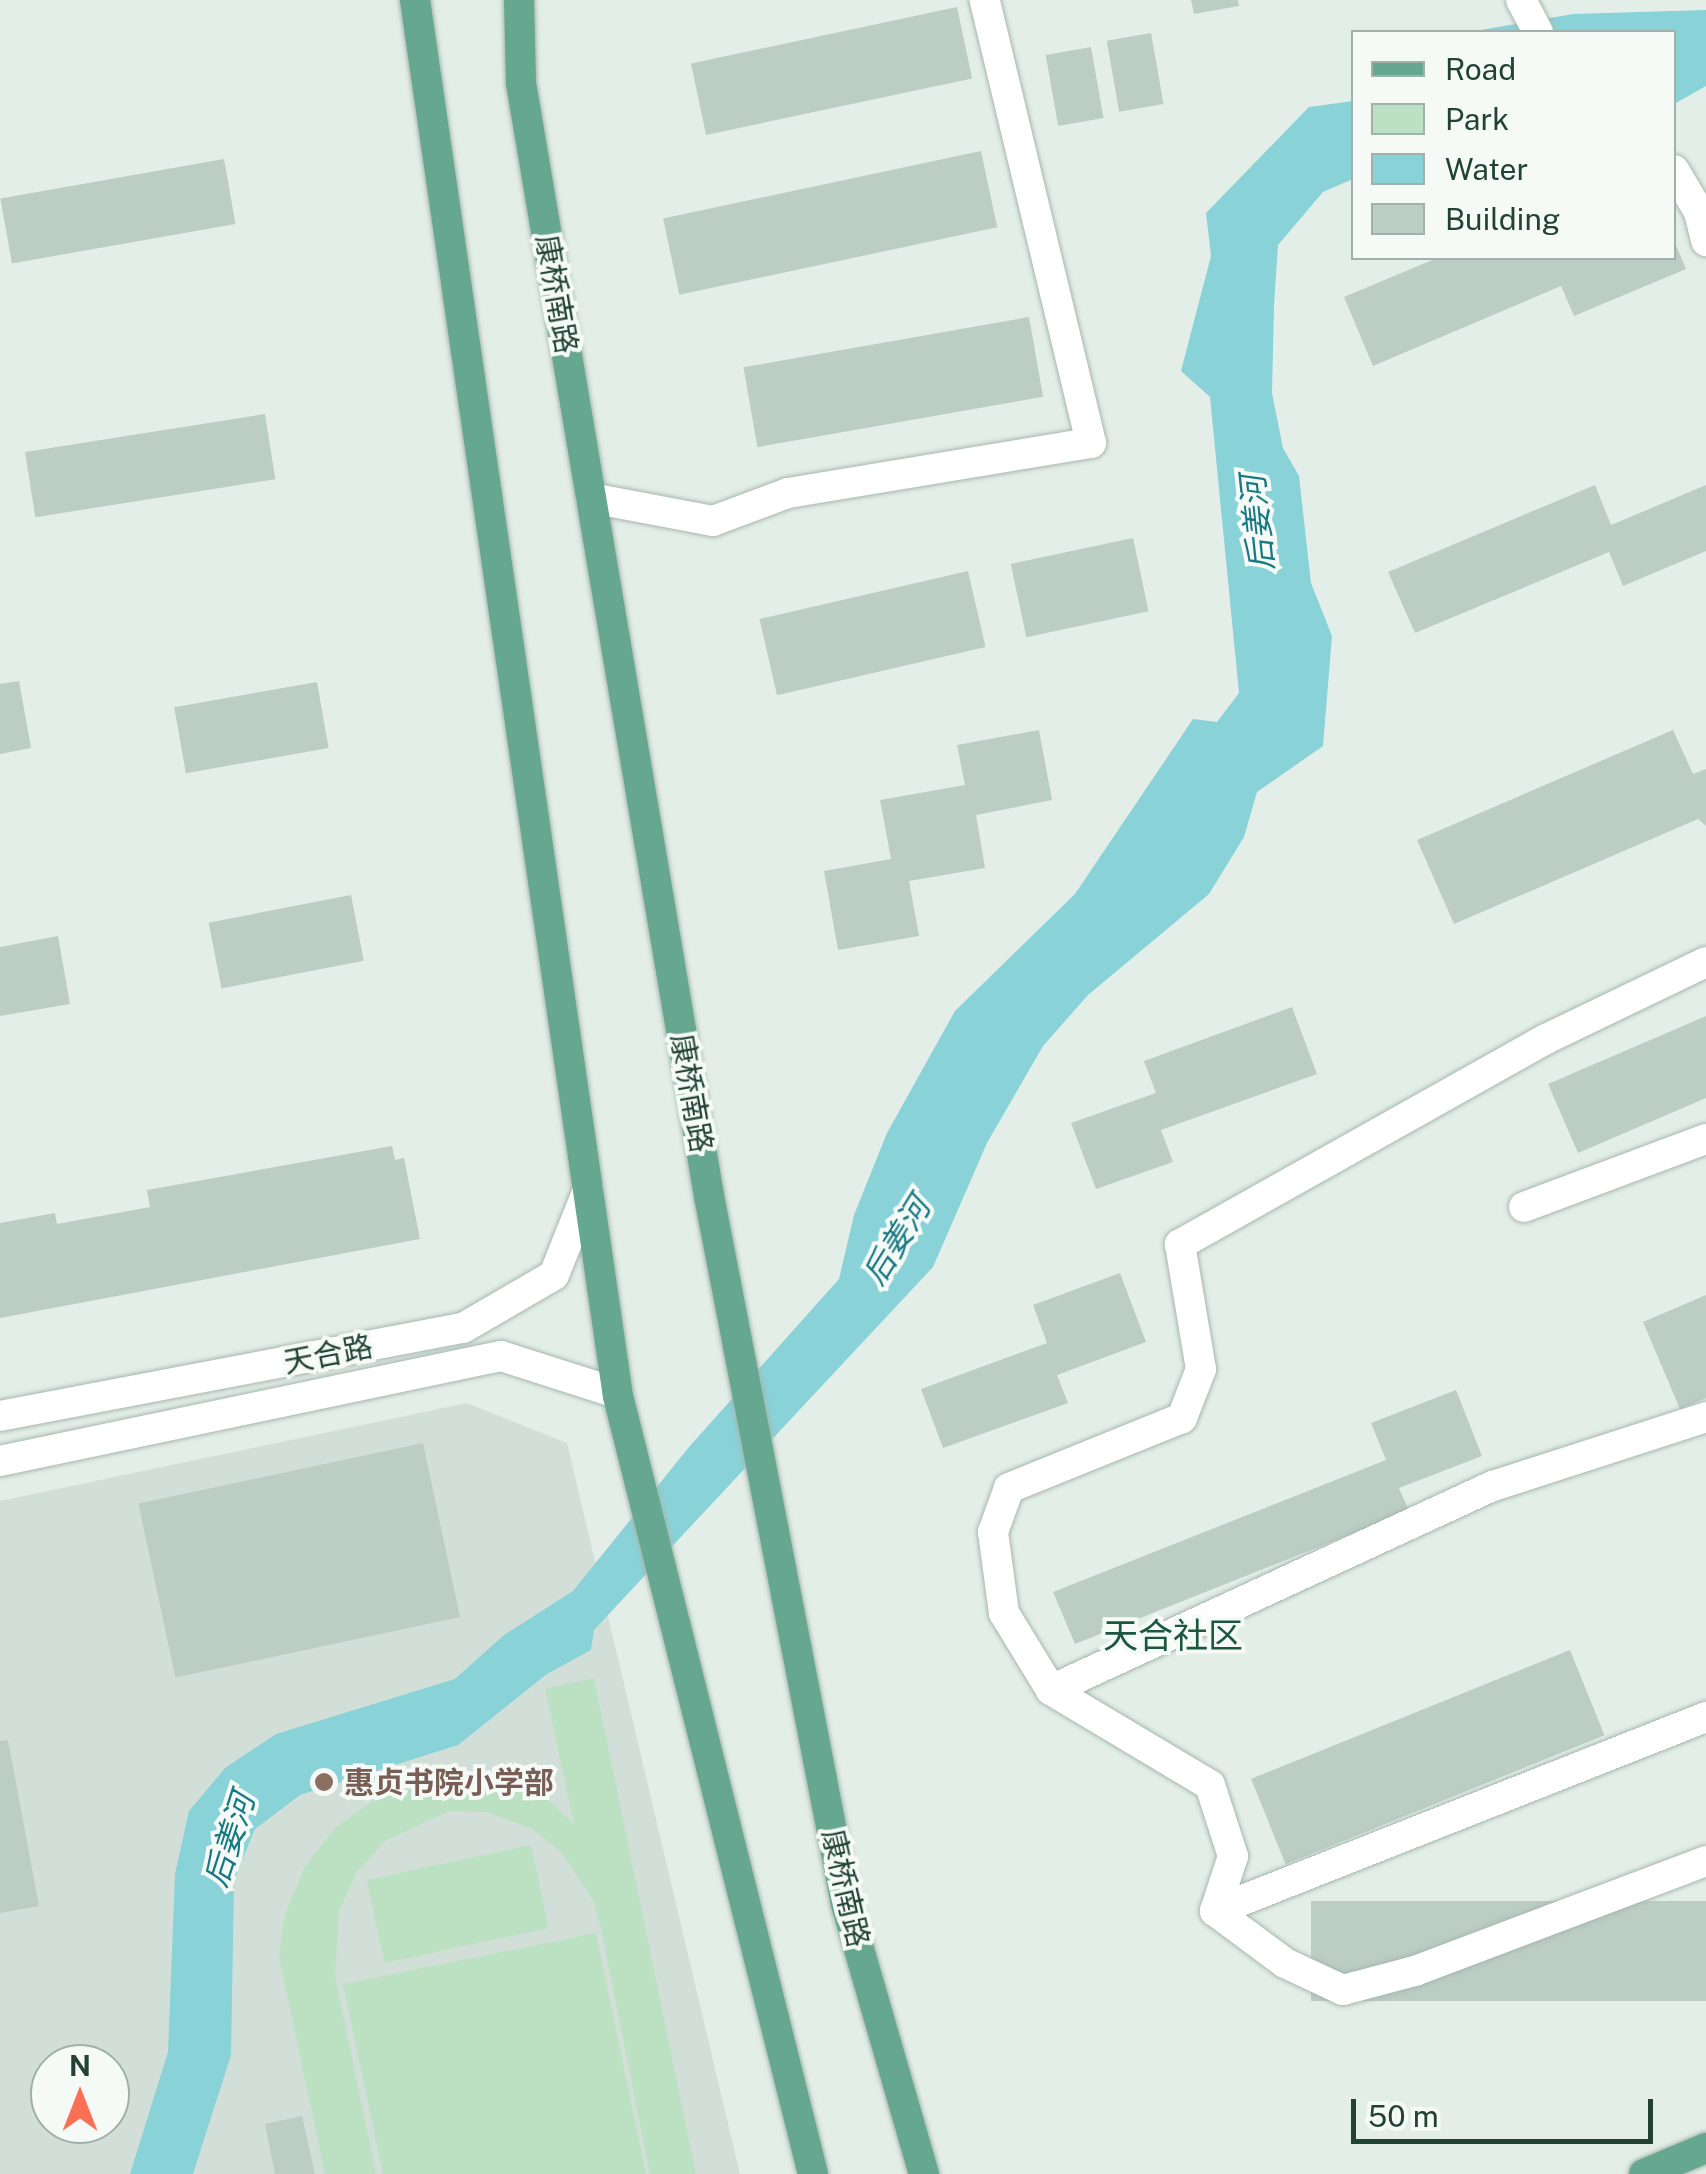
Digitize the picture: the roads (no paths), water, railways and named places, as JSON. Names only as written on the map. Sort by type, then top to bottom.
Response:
[{"type":"main road","points":[[416,0],[618,1394],[813,2174]]},
{"type":"main road","name":"康桥南路","points":[[519,0],[521,83],[724,1272],[846,1904],[924,2174]]},
{"type":"main road","points":[[1644,2174],[1706,2148]]},
{"type":"street","points":[[591,498],[714,522],[788,493],[1090,442],[985,0]]},
{"type":"street","points":[[1521,0],[1537,30]]},
{"type":"street","points":[[1676,173],[1699,212],[1706,241]]},
{"type":"street","points":[[1215,1911],[1233,1856],[1210,1786],[1051,1690],[1004,1614],[992,1532],[1009,1488],[1182,1418],[1201,1369],[1180,1244],[1546,1039],[1706,962]]},
{"type":"street","points":[[1524,1207],[1706,1139]]},
{"type":"street","name":"天合路","points":[[0,1416],[463,1328],[554,1275],[588,1190]]},
{"type":"street","name":"天合路","points":[[0,1460],[501,1356],[618,1394]]},
{"type":"street","points":[[1051,1690],[1493,1486],[1706,1416]]},
{"type":"street","points":[[1215,1911],[1706,1718]]},
{"type":"street","points":[[1215,1911],[1285,1963],[1343,1990],[1415,1972],[1706,1861]]},
{"type":"water","points":[[1706,10],[1706,86],[1676,103],[1676,30],[1481,30],[1573,14]]},
{"type":"water","name":"后姜河","points":[[1351,101],[1351,180],[1323,192],[1278,245],[1272,393],[1283,448],[1299,476],[1311,583],[1332,636],[1323,746],[1257,792],[1244,837],[1209,894],[1088,995],[1043,1046],[987,1143],[933,1267],[594,1630],[591,1650],[547,1674],[458,1745],[300,1795],[255,1829],[234,1880],[231,2055],[193,2174],[130,2174],[168,2052],[175,1874],[189,1811],[225,1768],[276,1734],[455,1679],[504,1635],[573,1591],[689,1447],[839,1279],[854,1215],[887,1133],[955,1011],[1075,894],[1193,719],[1217,722],[1239,693],[1210,397],[1181,371],[1211,256],[1206,213],[1309,107]]},
{"type":"place","name":"惠贞书院小学部","points":[[324,1782]]},
{"type":"district","name":"天合社区","points":[[1173,1636]]}]
